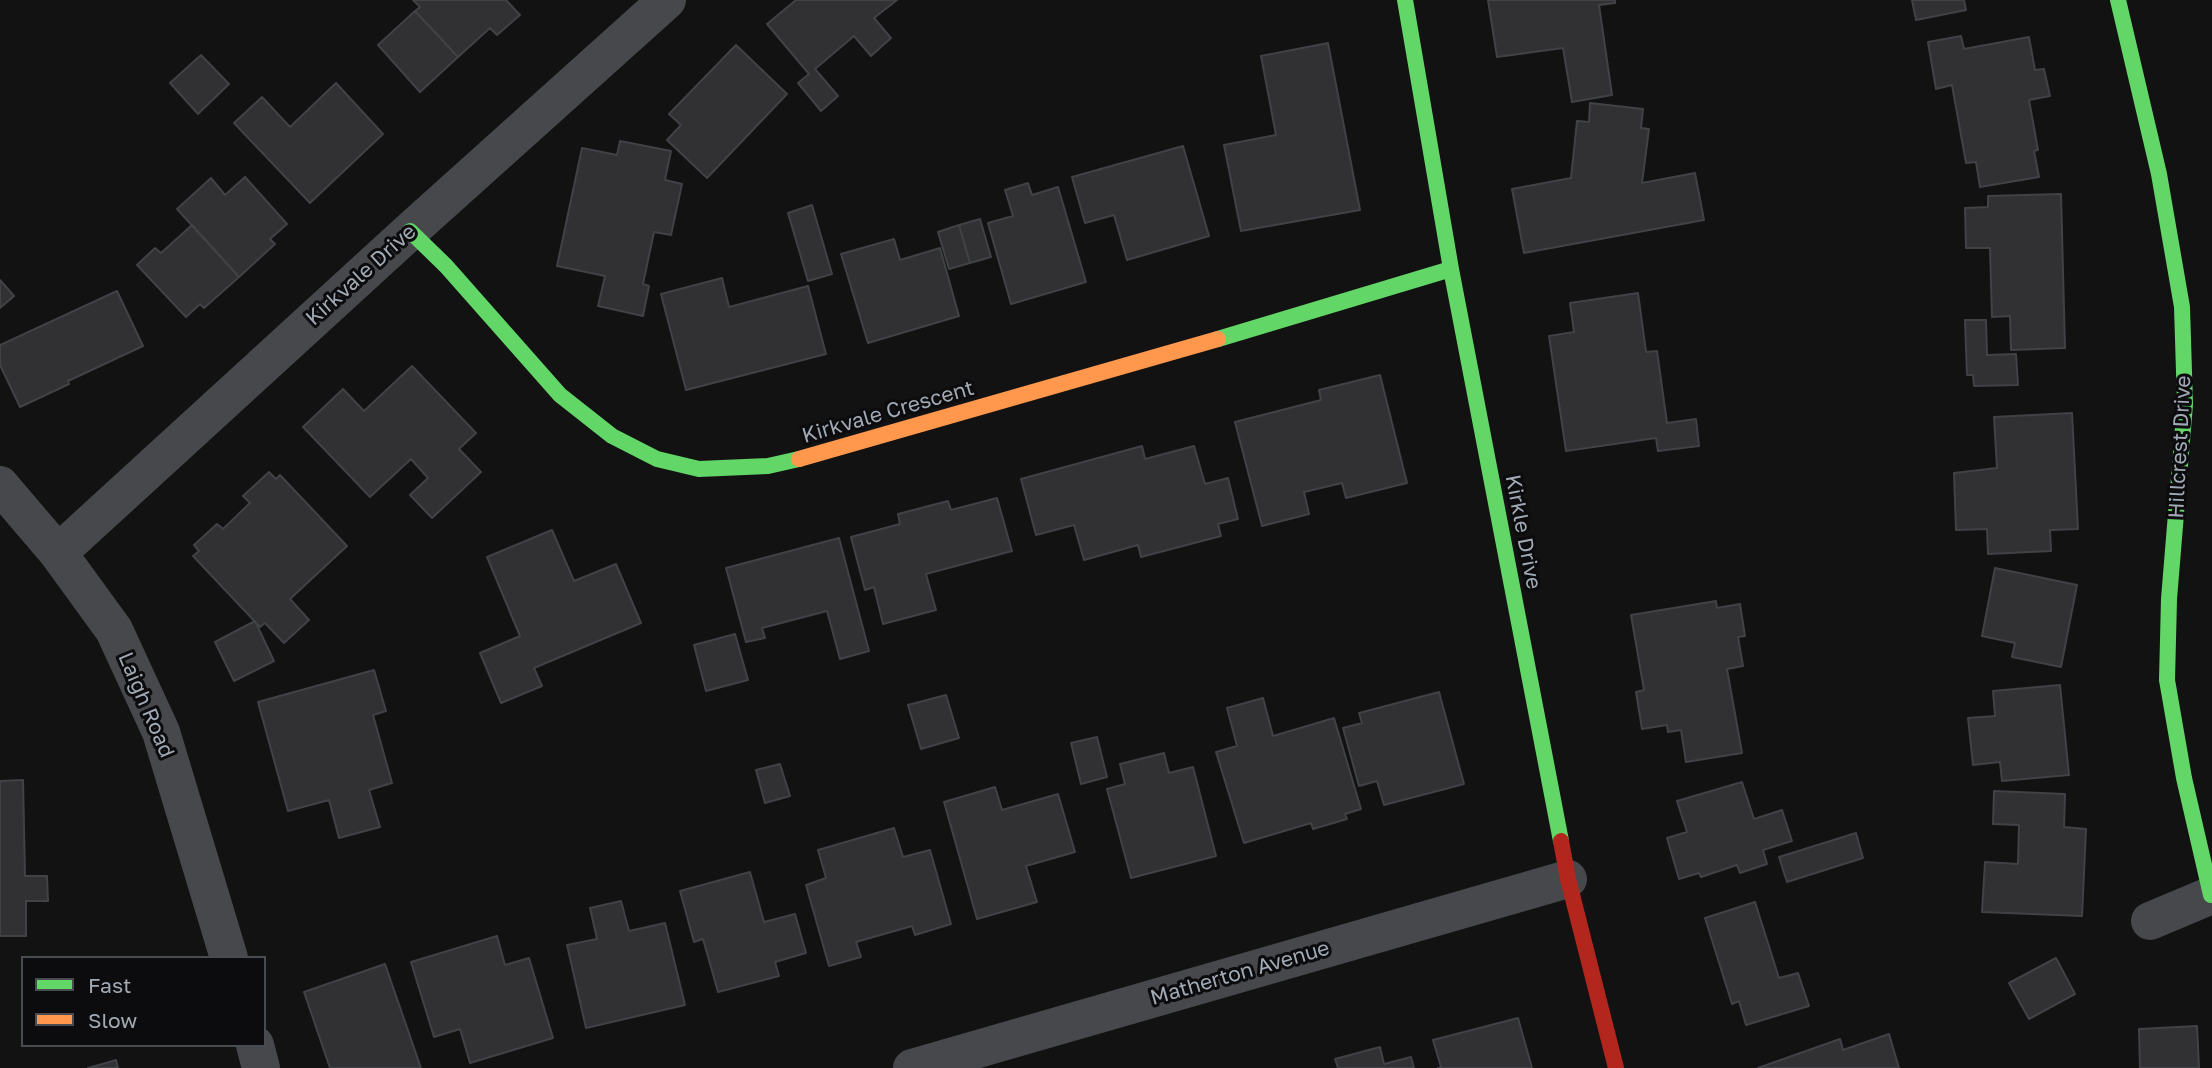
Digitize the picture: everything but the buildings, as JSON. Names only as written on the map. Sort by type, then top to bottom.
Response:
[{"type":"street","name":"Kirkvale Drive","points":[[58,553],[410,230],[667,0]]},
{"type":"street","name":"Kirkle Drive","points":[[1405,0],[1451,268],[1568,879],[1616,1068]]},
{"type":"street","name":"Hillcrest Drive","points":[[2119,0],[2160,174],[2182,307],[2185,404],[2169,599],[2167,680],[2184,778],[2212,895],[2150,921]]},
{"type":"street","name":"Kirkvale Crescent","points":[[410,230],[446,266],[560,395],[611,436],[657,458],[699,468],[768,466],[828,452],[1291,318],[1451,268]]},
{"type":"street","name":"Laigh Road","points":[[0,485],[58,553],[114,630],[161,732],[228,956]]},
{"type":"street","name":"Matherton Avenue","points":[[912,1068],[1568,879]]},
{"type":"street","points":[[255,1047],[261,1068]]},
{"type":"traffic: fast","points":[[1405,0],[1451,269],[1561,841]]},
{"type":"traffic: fast","points":[[2118,0],[2159,174],[2182,307],[2185,404],[2169,599],[2167,680],[2184,778],[2211,895]]},
{"type":"traffic: fast","points":[[410,231],[446,266],[560,395],[612,436],[657,459],[699,469],[768,466],[799,459]]},
{"type":"traffic: fast","points":[[1218,339],[1451,269]]},
{"type":"traffic: slow","points":[[799,459],[1218,339]]},
{"type":"traffic: jam","points":[[1561,841],[1568,879],[1616,1068]]}]
